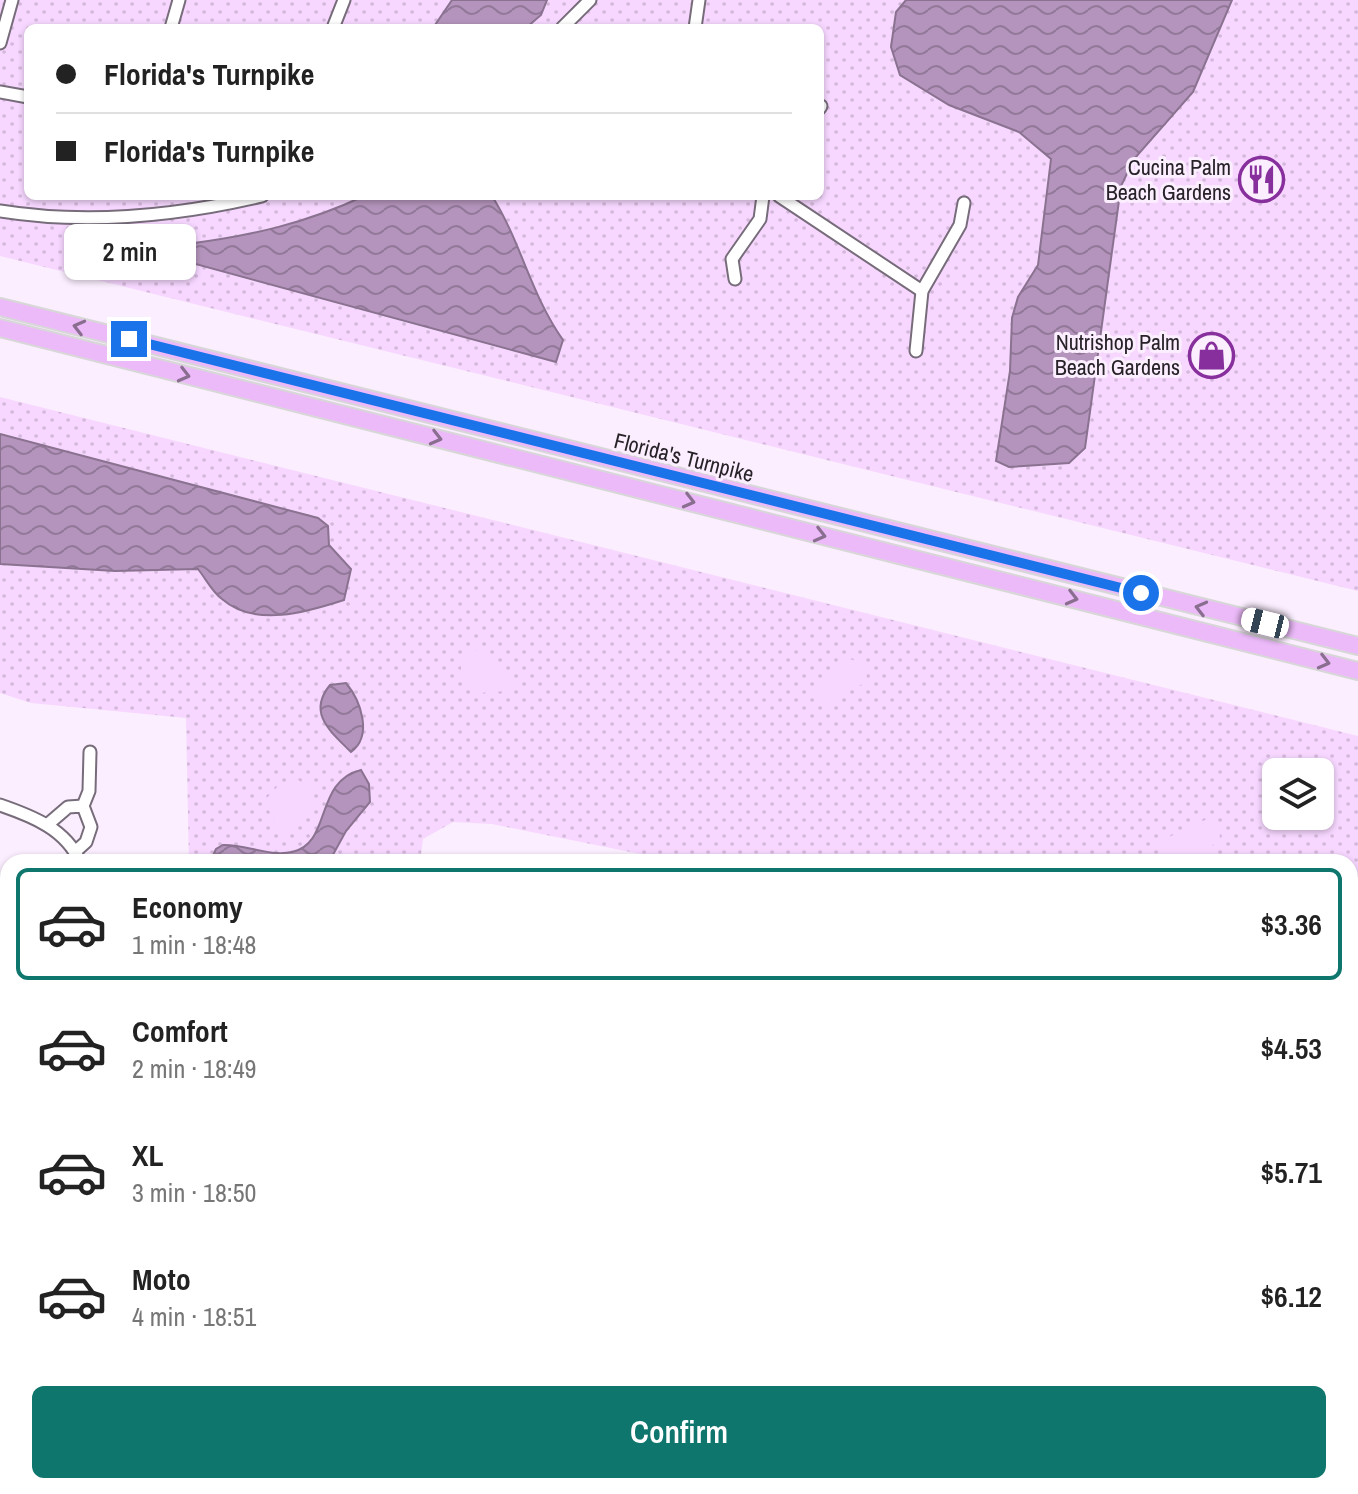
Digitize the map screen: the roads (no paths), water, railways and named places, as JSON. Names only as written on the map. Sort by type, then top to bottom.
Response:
[{"type":"highway","name":"Florida's Turnpike","points":[[0,307],[1358,646]]},
{"type":"highway","name":"Florida's Turnpike","points":[[0,328],[1358,671]]},
{"type":"street","points":[[0,43],[12,0]]},
{"type":"street","points":[[172,24],[179,0]]},
{"type":"street","points":[[335,24],[344,0]]},
{"type":"street","points":[[566,24],[590,0]]},
{"type":"street","points":[[696,24],[699,0]]},
{"type":"street","points":[[0,92],[24,96]]},
{"type":"street","points":[[0,211],[50,216],[135,216],[193,210],[242,200]]},
{"type":"street","points":[[735,279],[732,259],[760,219],[762,200]]},
{"type":"street","points":[[785,200],[922,291]]},
{"type":"street","points":[[916,351],[922,291],[960,225],[964,203]]},
{"type":"street","points":[[80,854],[91,827],[83,806],[89,791],[90,752]]},
{"type":"street","points":[[0,805],[47,825],[75,854]]},
{"type":"street","points":[[47,825],[68,807],[83,806]]},
{"type":"water","points":[[452,0],[547,0],[541,15],[531,24],[436,24]]},
{"type":"water","points":[[906,0],[1232,0],[1193,92],[1134,159],[1121,186],[1085,448],[1069,463],[1009,467],[996,461],[1010,371],[1012,318],[1018,297],[1038,265],[1051,159],[1019,132],[949,105],[900,75],[891,47],[896,12]]},
{"type":"water","points":[[354,200],[494,200],[542,305],[563,340],[556,362],[188,262],[182,251],[187,244],[278,227]]},
{"type":"water","points":[[0,434],[318,518],[328,526],[329,545],[351,569],[344,600],[298,613],[265,615],[235,608],[212,589],[198,569],[115,571],[0,564]]},
{"type":"water","points":[[346,683],[360,709],[363,728],[358,745],[351,752],[329,729],[321,713],[323,695],[330,685]]},
{"type":"water","points":[[361,770],[369,784],[370,802],[346,831],[333,854],[214,854],[223,845],[283,853],[305,847],[313,837],[336,786],[346,776]]},
{"type":"place","name":"Cucina Palm Beach Gardens","points":[[1262,180]]},
{"type":"place","name":"Nutrishop Palm Beach Gardens","points":[[1211,355]]}]
